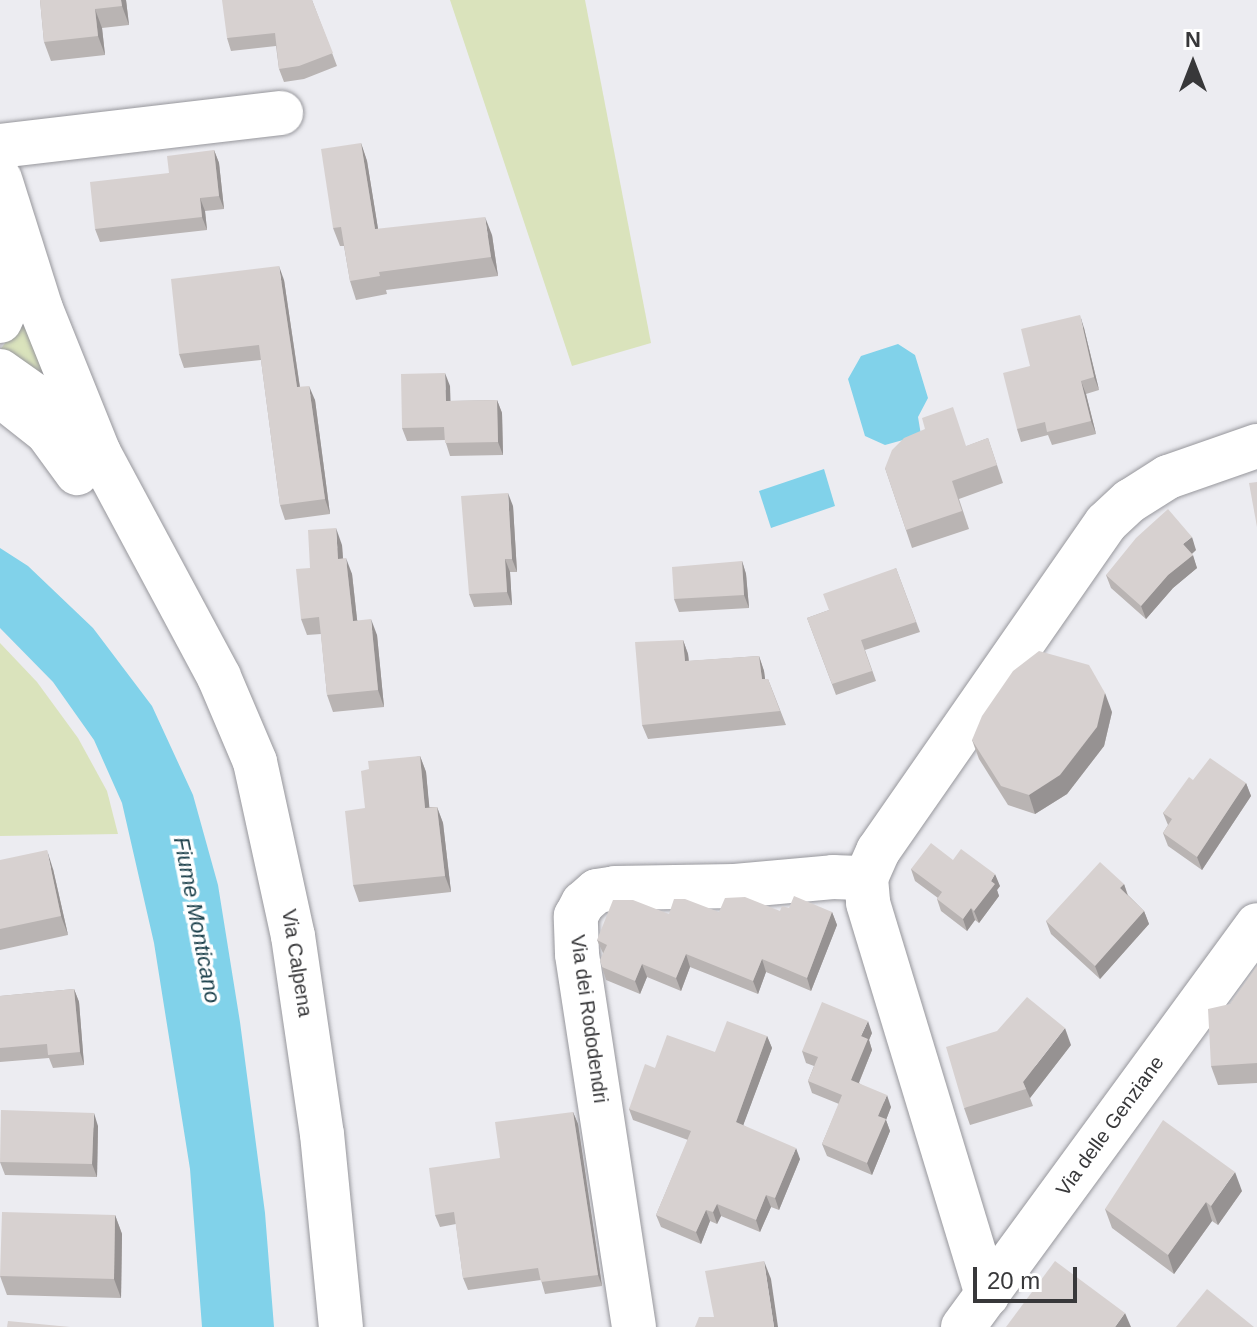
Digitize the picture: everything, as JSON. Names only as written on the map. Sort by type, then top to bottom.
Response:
[{"type":"street","points":[[0,146],[281,113]]},
{"type":"street","points":[[0,179],[88,463]]},
{"type":"street","points":[[0,321],[14,290],[22,253]]},
{"type":"street","points":[[0,371],[61,414],[88,463]]},
{"type":"street","points":[[0,395],[88,463]]},
{"type":"street","name":"Via Calpena","points":[[0,412],[88,463],[188,616],[219,677],[255,762],[279,857],[322,1134],[341,1327]]},
{"type":"street","points":[[975,1311],[868,903],[866,878],[878,851],[1106,523],[1130,501],[1168,477],[1257,446]]},
{"type":"street","name":"Via dei Rododendri","points":[[634,1327],[577,954],[578,909],[597,891],[615,888],[866,878]]},
{"type":"street","name":"Via delle Genziane","points":[[975,1311],[1257,925]]},
{"type":"green space","points":[[450,0],[585,0],[651,343],[572,366]]},
{"type":"green space","points":[[23,319],[45,376],[0,350]]},
{"type":"green space","points":[[0,643],[37,682],[78,738],[107,791],[118,834],[0,836]]},
{"type":"water","points":[[898,344],[915,355],[928,398],[918,417],[921,435],[885,445],[865,436],[848,379],[861,356]]},
{"type":"water","points":[[824,469],[835,506],[771,528],[759,491]]},
{"type":"water","name":"Fiume Monticano","points":[[0,548],[28,566],[93,628],[152,706],[193,795],[218,885],[240,1022],[265,1213],[274,1327],[202,1327],[190,1169],[154,943],[122,803],[94,740],[53,682],[0,628]]},
{"type":"building","points":[[40,0],[121,0],[122,6],[95,9],[98,36],[44,42]]},
{"type":"building","points":[[222,0],[312,0],[333,53],[299,66],[279,69],[275,33],[227,38]]},
{"type":"building","points":[[361,143],[375,229],[485,217],[491,257],[379,272],[380,276],[350,281],[341,227],[333,228],[321,149]]},
{"type":"building","points":[[214,150],[219,196],[200,198],[202,217],[95,229],[90,182],[169,173],[167,156]]},
{"type":"building","points":[[279,266],[297,387],[309,386],[325,499],[280,505],[259,345],[179,354],[171,279]]},
{"type":"building","points":[[1080,315],[1094,377],[1081,381],[1091,421],[1047,432],[1045,422],[1017,429],[1003,373],[1030,366],[1021,329]]},
{"type":"building","points":[[445,373],[446,401],[497,400],[498,442],[445,443],[444,427],[402,428],[401,374]]},
{"type":"building","points":[[953,407],[966,446],[988,438],[997,465],[952,481],[962,511],[906,530],[885,468],[892,450],[904,438],[925,429],[922,418]]},
{"type":"building","points":[[1257,482],[1257,527],[1249,483]]},
{"type":"building","points":[[508,493],[512,559],[505,559],[507,592],[469,594],[461,496]]},
{"type":"building","points":[[1168,509],[1192,537],[1183,544],[1193,555],[1168,575],[1141,606],[1106,575],[1136,538]]},
{"type":"building","points":[[336,528],[338,559],[346,558],[353,621],[371,619],[378,690],[327,695],[319,617],[301,619],[296,569],[310,568],[308,530]]},
{"type":"building","points":[[742,561],[744,595],[674,599],[672,567]]},
{"type":"building","points":[[896,568],[916,622],[861,640],[872,671],[832,684],[807,618],[829,610],[823,594]]},
{"type":"building","points":[[683,640],[685,661],[759,656],[762,679],[768,679],[780,711],[642,725],[635,642]]},
{"type":"building","points":[[1039,651],[1089,665],[1105,693],[1097,727],[1060,775],[1029,795],[1001,786],[972,740],[982,716],[1013,671]]},
{"type":"building","points":[[420,756],[425,808],[437,807],[445,876],[353,885],[345,811],[365,808],[361,771],[369,769],[368,761]]},
{"type":"building","points":[[1210,758],[1246,783],[1197,857],[1163,833],[1172,819],[1163,813],[1189,777],[1193,780]]},
{"type":"building","points":[[931,843],[953,860],[961,849],[995,874],[991,881],[995,884],[974,911],[971,908],[963,919],[937,899],[942,892],[911,869]]},
{"type":"building","points":[[47,850],[61,916],[0,929],[0,860]]},
{"type":"building","points":[[1100,862],[1124,884],[1120,888],[1144,911],[1095,966],[1046,921]]},
{"type":"building","points":[[794,896],[832,912],[807,978],[762,959],[753,981],[686,954],[676,978],[642,964],[635,981],[602,967],[600,960],[607,945],[597,940],[613,900],[633,900],[669,914],[674,899],[685,899],[719,912],[725,898],[745,897],[780,911],[782,906],[789,908]]},
{"type":"building","points":[[1257,966],[1257,1063],[1211,1066],[1208,1009],[1230,1004]]},
{"type":"building","points":[[74,989],[80,1052],[48,1055],[47,1044],[0,1048],[0,996]]},
{"type":"building","points":[[1027,997],[1065,1028],[1023,1082],[1026,1089],[964,1108],[946,1047],[997,1031]]},
{"type":"building","points":[[822,1002],[868,1021],[861,1036],[868,1039],[851,1080],[887,1095],[878,1116],[886,1119],[867,1163],[822,1144],[842,1095],[808,1081],[818,1057],[802,1051]]},
{"type":"building","points":[[727,1021],[767,1036],[736,1122],[796,1148],[775,1198],[766,1195],[756,1220],[717,1204],[713,1212],[706,1210],[696,1232],[656,1215],[691,1131],[629,1109],[645,1064],[655,1068],[667,1035],[715,1052]]},
{"type":"building","points":[[1,1110],[94,1113],[92,1164],[0,1162]]},
{"type":"building","points":[[573,1112],[598,1275],[541,1282],[538,1268],[463,1278],[454,1212],[435,1215],[429,1168],[500,1158],[495,1122]]},
{"type":"building","points":[[1163,1120],[1235,1172],[1211,1206],[1206,1202],[1168,1255],[1105,1209]]},
{"type":"building","points":[[2,1212],[115,1215],[114,1279],[0,1276]]},
{"type":"building","points":[[764,1261],[774,1327],[695,1327],[699,1317],[714,1317],[705,1271]]},
{"type":"building","points":[[1055,1261],[1125,1313],[1115,1327],[1006,1327]]},
{"type":"building","points":[[1207,1289],[1254,1327],[1176,1327]]},
{"type":"building","points":[[8,1321],[70,1327],[7,1327]]}]
